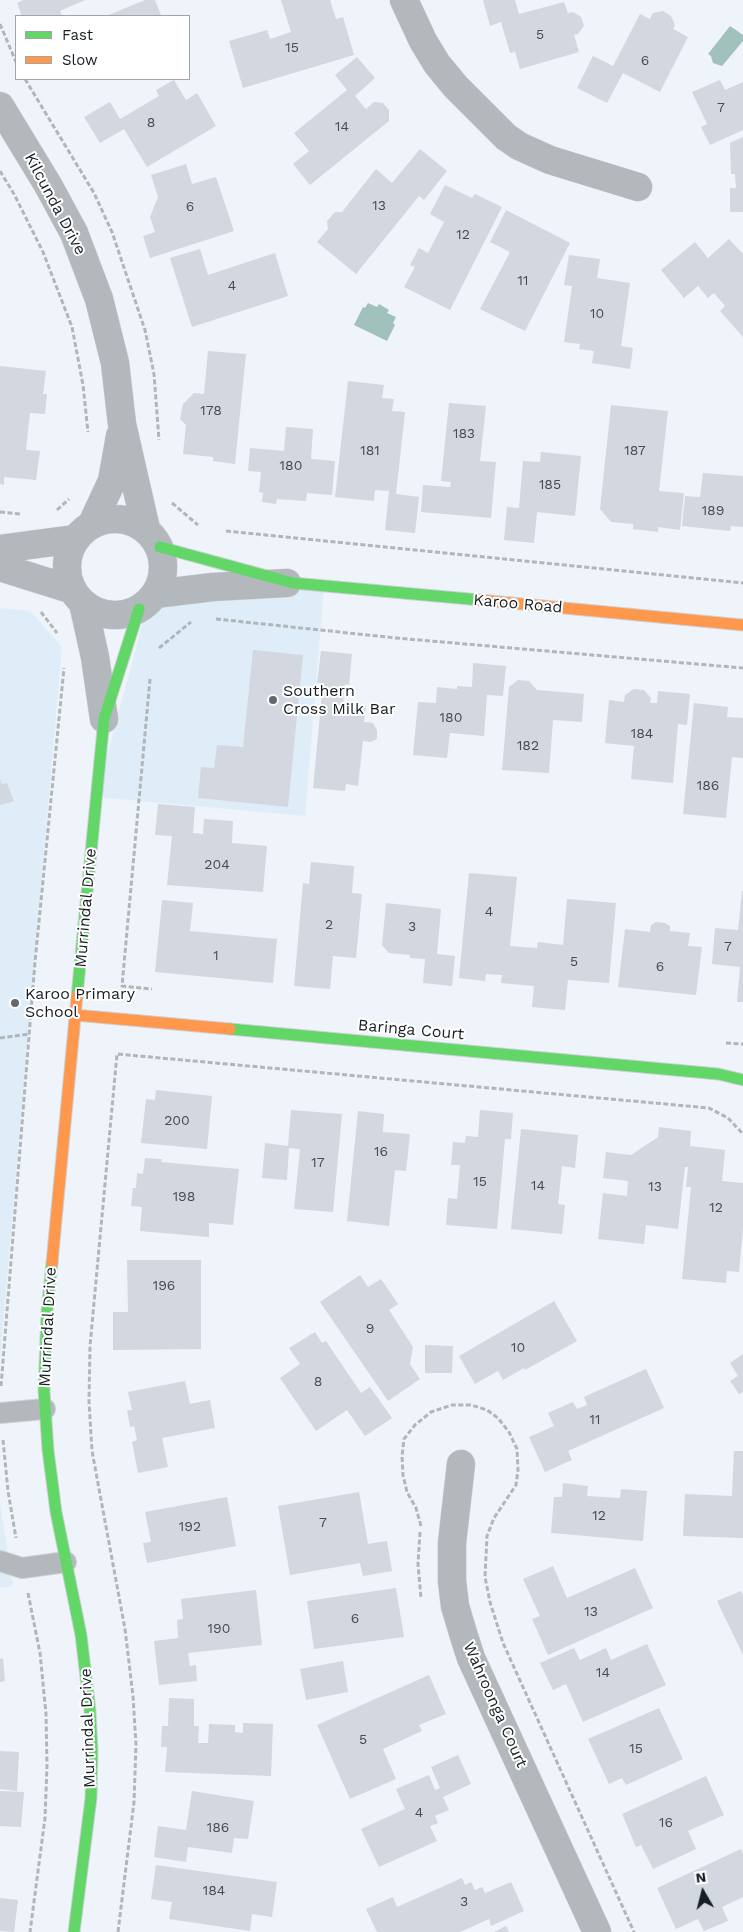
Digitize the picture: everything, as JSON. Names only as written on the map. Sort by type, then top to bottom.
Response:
[{"type":"street","points":[[404,0],[423,41],[437,64],[456,87],[506,137],[519,146],[550,160],[638,187]]},
{"type":"street","name":"Kilcunda Drive","points":[[0,106],[48,185],[74,233],[99,299],[115,363],[122,424],[153,538]]},
{"type":"street","name":"Kilcunda Drive","points":[[84,532],[112,481],[122,424]]},
{"type":"street","points":[[0,549],[84,532],[106,520],[120,519],[134,522],[153,538],[164,563],[162,579],[147,602],[125,614],[110,615],[96,611],[78,597],[0,567]]},
{"type":"street","points":[[78,597],[68,578],[67,564],[70,552],[84,532]]},
{"type":"street","name":"Karoo Road","points":[[153,538],[293,582]]},
{"type":"street","name":"Karoo Road","points":[[147,602],[213,587],[293,582],[743,625]]},
{"type":"street","name":"Murrindal Drive","points":[[74,1932],[91,1798],[92,1750],[87,1674],[55,1503],[45,1409],[47,1311],[104,719],[94,648],[78,597]]},
{"type":"street","name":"Murrindal Drive","points":[[104,719],[147,602]]},
{"type":"street","name":"Baringa Court","points":[[75,1016],[718,1074],[743,1080]]},
{"type":"street","name":"Wahroonga Court","points":[[461,1464],[452,1543],[452,1581],[455,1606],[471,1658],[484,1682],[597,1932]]},
{"type":"lane","points":[[0,1413],[45,1409]]},
{"type":"lane","points":[[0,1561],[22,1568],[66,1562]]},
{"type":"path","points":[[0,24],[15,60]]},
{"type":"path","points":[[0,171],[14,194],[43,252],[72,327],[83,385],[88,438]]},
{"type":"path","points":[[166,497],[202,529]]},
{"type":"path","points":[[56,510],[70,499]]},
{"type":"path","points":[[220,530],[743,583]]},
{"type":"path","points":[[39,610],[61,638]]},
{"type":"path","points":[[153,653],[196,617]]},
{"type":"path","points":[[215,619],[396,638],[743,668]]},
{"type":"path","points":[[122,986],[151,673]]},
{"type":"path","points":[[0,1038],[29,1034]]},
{"type":"path","points":[[118,1932],[134,1802],[136,1745],[133,1696],[125,1629],[92,1451],[89,1401],[94,1290],[117,1054],[709,1108],[728,1118],[743,1134]]},
{"type":"shaded area","points":[[730,26],[743,35],[743,41],[722,66],[713,63],[711,56],[708,54]]},
{"type":"shaded area","points":[[368,303],[377,307],[379,304],[389,310],[387,313],[396,317],[393,323],[395,325],[387,341],[354,325],[363,307],[365,308]]},
{"type":"shaded area","points":[[324,586],[305,816],[96,797],[148,603]]},
{"type":"shaded area","name":"Karoo Primary School","points":[[0,608],[30,611],[62,647],[0,1359]]},
{"type":"shaded area","points":[[0,1502],[13,1586],[0,1588]]},
{"type":"building","points":[[23,0],[85,0],[60,11],[62,15],[22,15],[17,3]]},
{"type":"building","points":[[145,0],[155,0],[161,15],[108,15]]},
{"type":"building","points":[[281,0],[330,0],[336,19],[343,17],[354,55],[243,88],[229,41],[267,30],[270,39],[291,32]]},
{"type":"building","points":[[483,0],[515,0],[519,14],[564,2],[568,13],[573,12],[581,17],[584,26],[578,34],[574,35],[579,52],[520,69],[515,52],[510,53],[501,22],[490,26]]},
{"type":"building","points":[[663,11],[671,16],[675,25],[673,29],[688,37],[660,92],[623,73],[607,103],[577,88],[593,56],[613,66],[640,14],[650,19],[653,13]]},
{"type":"building","points":[[357,57],[375,78],[355,96],[366,109],[374,102],[383,103],[389,110],[389,121],[310,185],[293,164],[309,151],[294,133],[347,90],[335,75]]},
{"type":"building","points":[[174,80],[186,100],[197,93],[216,126],[147,167],[124,129],[100,143],[84,117],[110,102],[120,119],[159,96],[156,90]]},
{"type":"building","points":[[720,80],[725,90],[743,82],[743,130],[710,145],[701,127],[707,124],[692,92]]},
{"type":"building","points":[[743,137],[743,212],[730,212],[730,188],[736,188],[735,174],[731,174],[730,143]]},
{"type":"building","points":[[420,149],[447,171],[424,200],[419,196],[356,274],[317,242],[328,229],[327,221],[335,212],[342,212],[376,169],[392,183]]},
{"type":"building","points":[[186,164],[192,184],[216,177],[234,231],[150,258],[143,236],[155,232],[150,217],[158,197],[151,175]]},
{"type":"building","points":[[445,185],[472,198],[475,194],[502,207],[450,310],[404,287],[415,267],[410,265],[419,248],[428,253],[444,222],[430,214]]},
{"type":"building","points":[[506,210],[570,243],[525,331],[480,309],[510,252],[490,242]]},
{"type":"building","points":[[729,239],[743,254],[743,337],[720,311],[725,306],[714,293],[708,298],[698,286],[684,298],[661,270],[695,242],[708,258]]},
{"type":"building","points":[[200,249],[208,275],[275,253],[288,296],[192,327],[170,258]]},
{"type":"building","points":[[569,255],[600,259],[597,278],[630,283],[621,346],[633,348],[630,369],[592,363],[594,351],[579,349],[580,344],[564,342],[572,286],[564,285]]},
{"type":"building","points":[[208,351],[246,354],[235,464],[213,461],[213,457],[183,454],[186,425],[180,419],[183,404],[194,393],[204,394]]},
{"type":"building","points":[[0,366],[46,371],[43,394],[47,394],[45,414],[30,413],[26,450],[40,451],[36,480],[4,477],[4,485],[0,484]]},
{"type":"building","points":[[348,381],[384,385],[382,398],[394,399],[392,411],[405,412],[396,494],[419,497],[415,533],[385,530],[389,491],[375,490],[374,501],[335,497]]},
{"type":"building","points":[[449,403],[486,406],[480,461],[496,462],[491,518],[421,512],[423,485],[450,487],[451,482],[441,481]]},
{"type":"building","points":[[611,405],[668,411],[659,491],[684,493],[680,530],[658,527],[658,532],[633,529],[633,524],[611,522],[600,509]]},
{"type":"building","points":[[286,427],[313,429],[311,459],[335,461],[332,495],[307,493],[306,501],[277,499],[276,504],[262,502],[263,493],[259,492],[261,472],[248,471],[250,448],[284,451]]},
{"type":"building","points":[[541,452],[581,456],[575,516],[537,512],[534,543],[504,540],[507,507],[519,508],[523,461],[540,462]]},
{"type":"building","points":[[703,473],[743,476],[743,527],[731,526],[730,531],[682,526],[685,496],[700,497]]},
{"type":"building","name":"Southern Cross Milk Bar","points":[[253,650],[303,655],[288,807],[198,798],[201,767],[214,768],[217,745],[243,747]]},
{"type":"building","points":[[321,651],[352,654],[349,685],[345,684],[343,704],[366,706],[364,722],[373,723],[377,730],[377,739],[371,742],[363,741],[358,786],[346,784],[345,791],[313,788],[323,683],[317,683]]},
{"type":"building","points":[[473,663],[506,666],[503,696],[487,695],[484,736],[450,733],[447,758],[413,755],[418,702],[436,703],[437,687],[457,689],[457,686],[472,687]]},
{"type":"building","points":[[518,680],[529,681],[537,690],[584,694],[582,722],[553,720],[549,773],[502,770],[509,687]]},
{"type":"building","points":[[634,689],[644,690],[651,698],[650,703],[657,703],[658,691],[690,694],[687,725],[678,724],[673,783],[631,779],[634,746],[605,743],[609,700],[624,702],[625,695]]},
{"type":"building","points":[[694,703],[728,707],[727,717],[743,718],[743,758],[732,757],[726,818],[683,814]]},
{"type":"building","points":[[0,779],[2,784],[7,783],[14,801],[0,805]]},
{"type":"building","points":[[158,804],[195,807],[193,833],[203,834],[204,819],[233,821],[232,843],[267,846],[263,892],[167,885],[172,836],[155,835]]},
{"type":"building","points":[[311,862],[354,866],[352,893],[362,894],[356,958],[333,956],[330,989],[294,986],[303,883],[309,884]]},
{"type":"building","points":[[469,873],[517,877],[510,946],[537,948],[538,942],[563,945],[567,899],[616,903],[609,983],[568,980],[565,1010],[532,1007],[534,986],[501,983],[502,975],[486,974],[485,981],[459,978]]},
{"type":"building","points":[[742,891],[743,1002],[737,1002],[740,967],[712,964],[715,928],[738,930]]},
{"type":"building","points":[[162,900],[193,903],[190,931],[277,939],[273,983],[155,972]]},
{"type":"building","points":[[386,903],[441,909],[437,954],[455,956],[452,986],[423,983],[425,959],[389,953],[382,945]]},
{"type":"building","points":[[656,922],[665,923],[670,926],[670,931],[690,933],[688,946],[702,947],[696,995],[618,987],[625,929],[650,932],[651,925]]},
{"type":"building","points":[[156,1090],[212,1096],[207,1149],[141,1143],[146,1099],[155,1100]]},
{"type":"building","points":[[291,1110],[342,1114],[333,1212],[294,1209],[300,1149],[289,1148],[287,1180],[262,1178],[265,1143],[288,1146]]},
{"type":"building","points":[[480,1110],[513,1113],[511,1139],[505,1139],[497,1229],[446,1225],[448,1198],[457,1199],[460,1165],[451,1165],[453,1142],[465,1143],[466,1136],[478,1137]]},
{"type":"building","points":[[358,1111],[384,1114],[383,1132],[410,1134],[406,1171],[395,1170],[389,1226],[347,1221]]},
{"type":"building","points":[[659,1127],[691,1131],[690,1146],[725,1150],[722,1181],[743,1183],[743,1229],[739,1272],[727,1271],[726,1283],[682,1279],[691,1187],[686,1187],[688,1167],[685,1167],[678,1229],[646,1225],[644,1244],[598,1239],[603,1193],[627,1196],[628,1181],[603,1178],[606,1152],[631,1155],[658,1137]]},
{"type":"building","points":[[521,1129],[578,1135],[575,1168],[562,1166],[558,1204],[565,1205],[562,1234],[511,1229]]},
{"type":"building","points":[[145,1158],[162,1159],[161,1162],[239,1169],[233,1225],[209,1223],[209,1237],[140,1231],[142,1207],[131,1206],[133,1188],[136,1188],[137,1173],[143,1174]]},
{"type":"building","points":[[127,1260],[201,1260],[201,1349],[113,1350],[113,1312],[128,1312]]},
{"type":"building","points":[[360,1275],[368,1287],[381,1279],[398,1304],[389,1310],[413,1347],[410,1364],[420,1379],[388,1401],[320,1302]]},
{"type":"building","points":[[554,1301],[577,1341],[503,1380],[498,1371],[475,1384],[459,1356]]},
{"type":"building","points":[[315,1332],[322,1343],[326,1341],[361,1393],[370,1387],[392,1418],[365,1436],[347,1410],[316,1431],[280,1378],[300,1364],[289,1348]]},
{"type":"building","points":[[425,1345],[453,1346],[452,1373],[425,1373]]},
{"type":"building","points":[[743,1354],[743,1392],[739,1394],[730,1381],[738,1376],[730,1363]]},
{"type":"building","points":[[646,1369],[664,1408],[568,1451],[572,1460],[545,1472],[529,1437],[554,1426],[548,1413],[573,1402],[577,1409],[587,1405],[584,1397]]},
{"type":"building","points":[[185,1381],[190,1404],[210,1400],[215,1428],[162,1438],[168,1467],[138,1473],[132,1442],[137,1440],[134,1426],[130,1427],[127,1410],[132,1410],[128,1392]]},
{"type":"building","points":[[734,1451],[743,1451],[743,1538],[683,1536],[685,1494],[732,1496]]},
{"type":"building","points":[[563,1483],[588,1486],[587,1496],[620,1498],[621,1489],[647,1491],[643,1541],[551,1533],[554,1497],[562,1497]]},
{"type":"building","points":[[359,1492],[368,1544],[387,1541],[392,1571],[363,1576],[360,1563],[290,1575],[278,1506]]},
{"type":"building","points":[[227,1497],[236,1546],[147,1563],[143,1543],[151,1542],[145,1512]]},
{"type":"building","points":[[553,1566],[567,1598],[635,1568],[653,1608],[548,1655],[532,1619],[540,1616],[523,1579]]},
{"type":"building","points":[[396,1588],[404,1637],[314,1649],[307,1601]]},
{"type":"building","points":[[256,1590],[262,1645],[188,1653],[190,1666],[196,1665],[197,1681],[159,1685],[154,1641],[178,1638],[177,1620],[183,1619],[181,1599]]},
{"type":"building","points":[[741,1591],[743,1595],[743,1655],[717,1601]]},
{"type":"building","points":[[647,1644],[666,1685],[583,1722],[566,1684],[553,1690],[540,1663],[574,1648],[580,1660],[606,1648],[611,1660]]},
{"type":"building","points":[[3,1658],[5,1681],[0,1682],[0,1659]]},
{"type":"building","points":[[343,1661],[348,1692],[306,1700],[300,1669]]},
{"type":"building","points":[[429,1675],[446,1714],[419,1725],[422,1731],[383,1749],[396,1779],[350,1799],[317,1725]]},
{"type":"building","points":[[169,1698],[194,1699],[194,1726],[199,1726],[198,1743],[208,1743],[209,1724],[235,1725],[235,1732],[243,1733],[243,1723],[273,1724],[271,1776],[165,1772],[167,1747],[161,1747],[162,1726],[168,1726]]},
{"type":"building","points":[[659,1708],[683,1759],[626,1785],[622,1778],[609,1784],[588,1739]]},
{"type":"building","points":[[0,1751],[19,1752],[17,1791],[0,1789]]},
{"type":"building","points":[[458,1755],[471,1784],[443,1797],[449,1810],[435,1816],[438,1823],[430,1826],[437,1841],[379,1867],[361,1829],[405,1809],[396,1789],[429,1775],[435,1790],[440,1788],[431,1767]]},
{"type":"building","points":[[706,1776],[724,1815],[688,1831],[696,1849],[653,1869],[641,1845],[636,1847],[622,1814]]},
{"type":"building","points":[[0,1791],[24,1792],[21,1827],[0,1826]]},
{"type":"building","points":[[192,1791],[254,1801],[248,1839],[234,1838],[232,1853],[188,1847],[186,1862],[154,1857],[158,1826],[186,1830]]},
{"type":"building","points":[[741,1849],[743,1854],[743,1897],[722,1907],[728,1921],[704,1931],[698,1919],[676,1929],[657,1888]]},
{"type":"building","points":[[156,1865],[277,1882],[272,1917],[252,1914],[250,1931],[169,1919],[172,1902],[151,1899]]},
{"type":"building","points":[[462,1878],[465,1885],[471,1882],[475,1890],[482,1887],[485,1893],[511,1882],[524,1911],[491,1926],[489,1919],[460,1932],[377,1932],[366,1909],[393,1897],[397,1907]]},
{"type":"building","points":[[0,1898],[18,1900],[14,1932],[0,1931]]},
{"type":"building","points":[[506,1926],[509,1932],[494,1932]]},
{"type":"traffic: fast","points":[[160,547],[293,583],[480,600]]},
{"type":"traffic: fast","points":[[77,996],[104,719],[139,609]]},
{"type":"traffic: fast","points":[[230,1029],[718,1074],[743,1080]]},
{"type":"traffic: fast","points":[[52,1263],[47,1311],[44,1391],[48,1450],[56,1512],[81,1635],[90,1711],[92,1750],[91,1798],[74,1932]]},
{"type":"traffic: slow","points":[[480,600],[743,625]]},
{"type":"traffic: slow","points":[[52,1263],[77,996]]},
{"type":"traffic: slow","points":[[75,1015],[230,1029]]},
{"type":"place","name":"Southern Cross Milk Bar","points":[[273,700]]},
{"type":"place","name":"Karoo Primary School","points":[[15,1003]]}]
